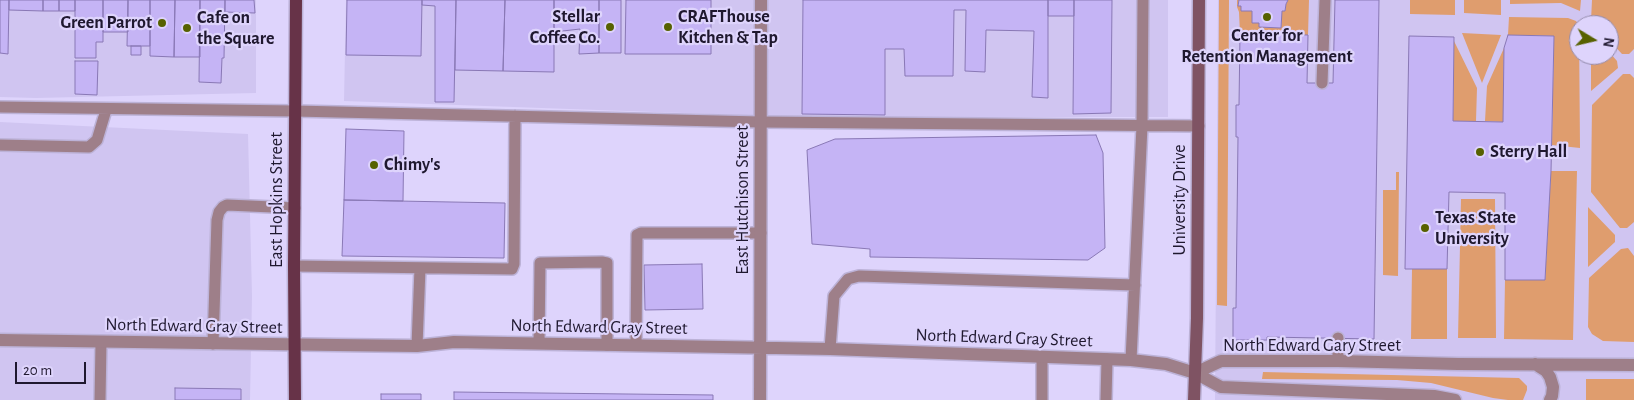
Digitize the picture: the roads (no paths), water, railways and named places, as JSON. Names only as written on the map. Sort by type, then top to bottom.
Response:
[{"type":"main road","name":"East Hopkins Street","points":[[295,400],[296,0]]},
{"type":"main road","name":"University Drive","points":[[1194,400],[1197,318],[1199,0]]},
{"type":"street","name":"East Hutchison Street","points":[[760,400],[761,0]]},
{"type":"street","name":"North Edward Gray Street","points":[[0,340],[100,343],[417,346],[454,342],[760,348],[1131,360],[1166,364],[1195,373]]},
{"type":"street","name":"North Edward Gary Street","points":[[1195,373],[1221,361],[1634,365]]},
{"type":"street","points":[[1535,364],[1546,371],[1550,377],[1553,387],[1550,400]]},
{"type":"street","points":[[1195,373],[1221,387],[1434,396],[1455,400]]},
{"type":"lane","points":[[1131,360],[1142,126],[1143,0]]},
{"type":"lane","points":[[1322,83],[1325,0]]},
{"type":"lane","points":[[0,107],[106,110],[295,110],[760,122],[1198,126]]},
{"type":"lane","points":[[0,146],[89,147],[97,140],[106,110]]},
{"type":"lane","points":[[294,266],[512,269],[514,264],[515,116]]},
{"type":"lane","points":[[213,344],[216,220],[222,207],[227,205],[294,208]]},
{"type":"lane","points":[[636,345],[637,235],[642,233],[761,233]]},
{"type":"lane","points":[[539,343],[540,263],[602,262],[607,263],[607,345]]},
{"type":"lane","points":[[417,346],[420,268]]},
{"type":"lane","points":[[830,350],[834,296],[848,279],[859,276],[1135,285]]},
{"type":"lane","points":[[1338,338],[1338,361]]},
{"type":"lane","points":[[100,343],[100,400]]},
{"type":"lane","points":[[1042,358],[1042,400]]},
{"type":"lane","points":[[1106,400],[1107,360]]},
{"type":"place","name":"Center for Retention Management","points":[[1267,17]]},
{"type":"place","name":"Green Parrot","points":[[162,23]]},
{"type":"place","name":"Stellar Coffee Co.","points":[[610,27]]},
{"type":"place","name":"CRAFThouse Kitchen & Tap","points":[[668,27]]},
{"type":"place","name":"Cafe on the Square","points":[[187,28]]},
{"type":"place","name":"Sterry Hall","points":[[1480,152]]},
{"type":"place","name":"Chimy's","points":[[374,165]]},
{"type":"place","name":"Texas State University","points":[[1425,228]]}]
